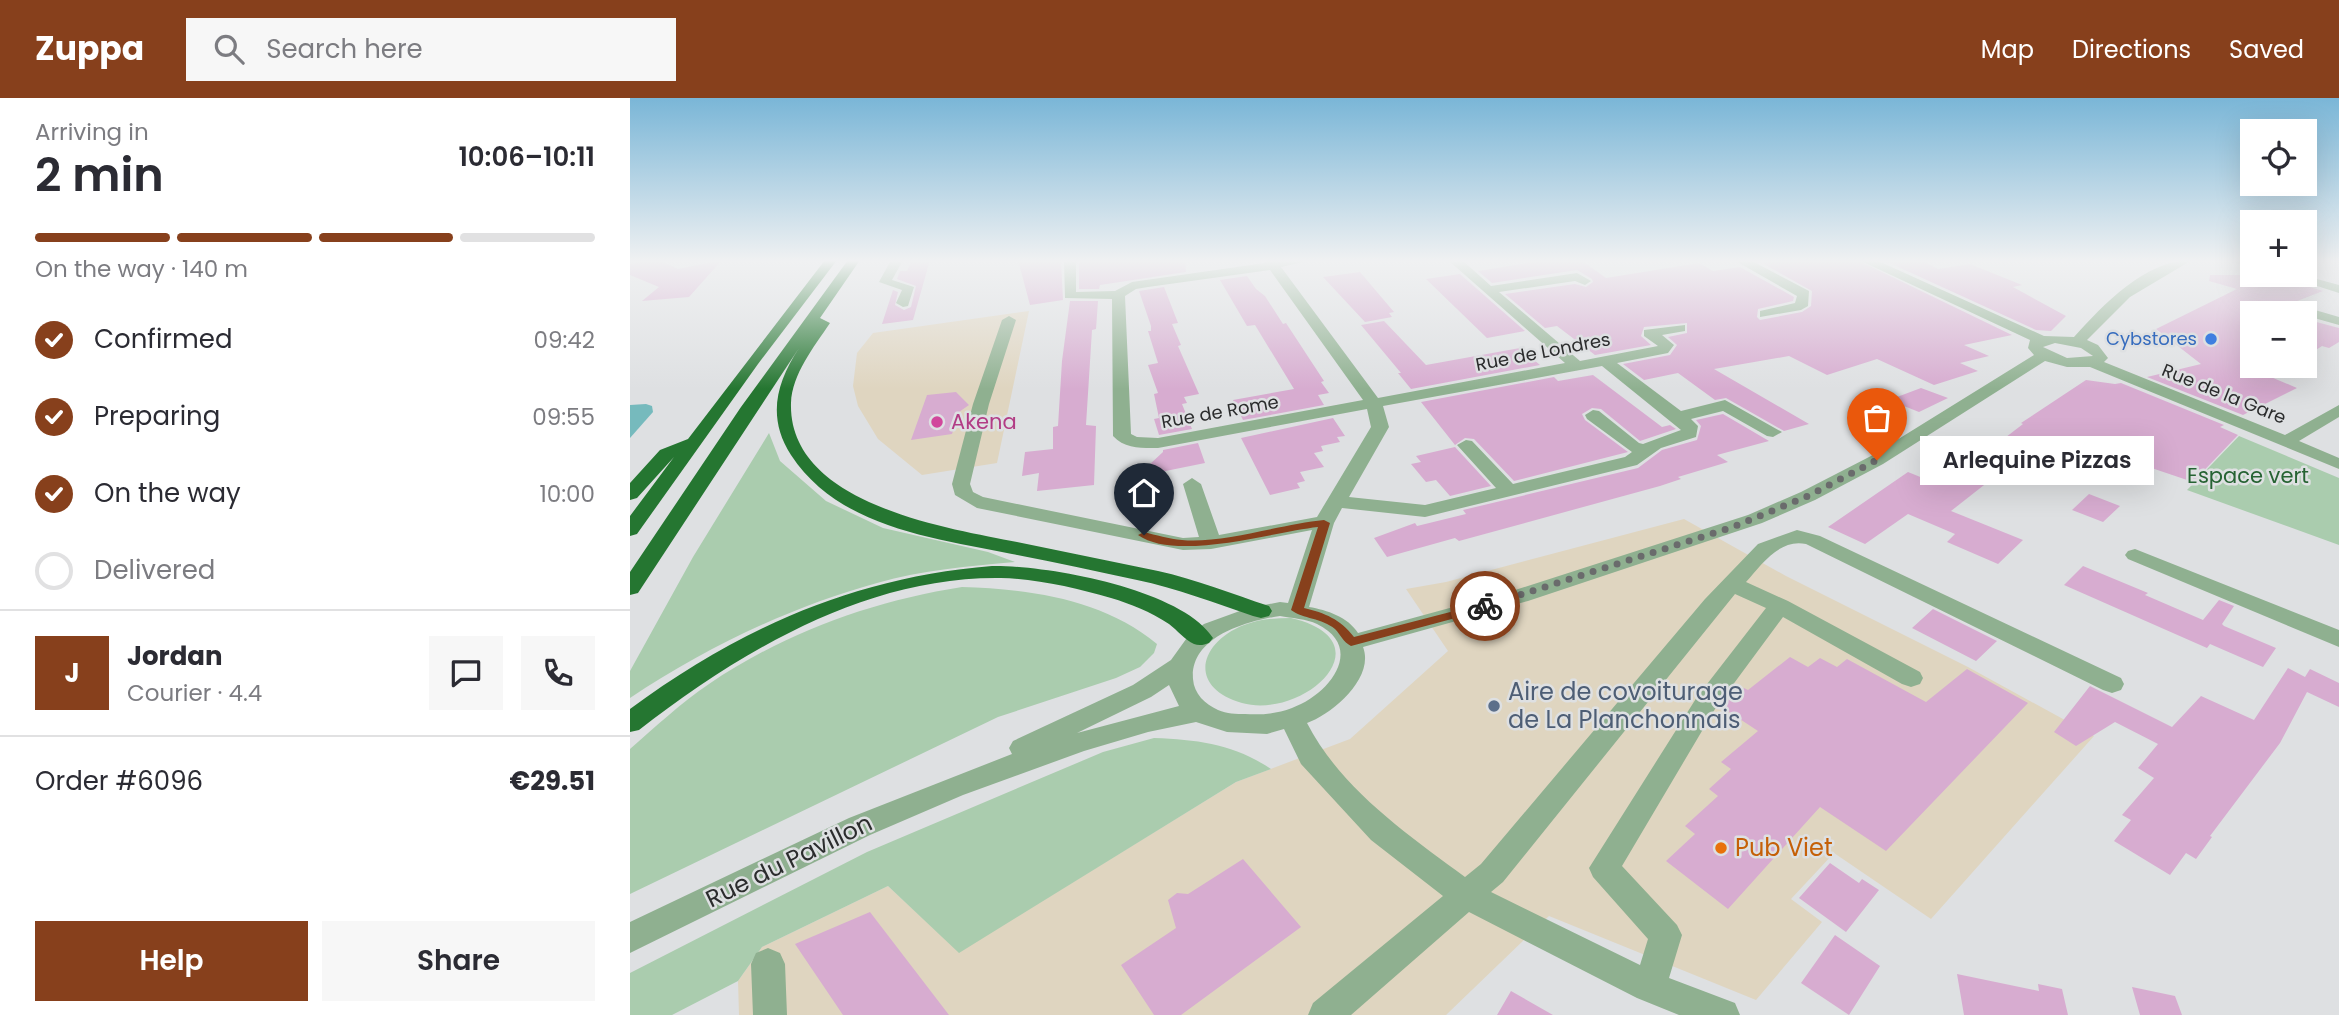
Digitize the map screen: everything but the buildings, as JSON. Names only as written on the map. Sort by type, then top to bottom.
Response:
[{"type":"highway","points":[[630,530],[799,303]]},
{"type":"highway","points":[[630,588],[822,303]]},
{"type":"highway","points":[[810,320],[823,323],[796,365],[785,388],[782,408],[784,421],[796,449],[815,474],[840,495],[884,516],[922,529],[1136,572],[1261,611]]},
{"type":"highway","points":[[630,494],[666,454],[693,442]]},
{"type":"highway","points":[[630,723],[696,673],[774,631],[875,592],[931,579],[995,571],[1086,585],[1131,597],[1166,612],[1201,638]]},
{"type":"street","name":"Rue de Rome","points":[[1118,303],[1122,436],[1134,442],[1158,443],[1374,404]]},
{"type":"street","points":[[1297,610],[1324,523],[1380,427],[1374,404],[1300,303]]},
{"type":"street","points":[[1503,303],[1577,366]]},
{"type":"street","points":[[1765,314],[1801,306],[1802,303]]},
{"type":"street","points":[[1952,303],[2043,348]]},
{"type":"street","points":[[2077,342],[2112,303]]},
{"type":"street","points":[[2317,315],[2339,321]]},
{"type":"street","points":[[1009,320],[981,404],[961,484],[965,495],[977,502],[1183,544],[1211,543],[1289,527],[1324,523]]},
{"type":"street","name":"Rue de Londres","points":[[1374,404],[1663,350],[1667,345],[1650,333],[1680,328]]},
{"type":"street","points":[[1351,642],[1520,596],[1755,519],[1808,496],[1947,419],[2043,348],[2077,342],[2093,348],[2101,355],[2098,361],[2093,363]]},
{"type":"street","name":"Rue de la Gare","points":[[2043,348],[2064,362],[2093,363],[2339,464]]},
{"type":"street","points":[[1337,502],[1425,511],[1631,461],[1646,450],[1690,433],[1689,426],[1678,416],[1604,360]]},
{"type":"street","points":[[1678,416],[1725,405],[1773,432]]},
{"type":"street","points":[[2286,442],[2339,410]]},
{"type":"street","points":[[1593,415],[1633,447],[1646,450]]},
{"type":"street","points":[[2286,442],[2339,448]]},
{"type":"street","points":[[1466,444],[1508,491]]},
{"type":"street","points":[[1192,484],[1211,543]]},
{"type":"street","points":[[1325,1015],[1464,894],[1492,873],[1732,584],[1765,548],[1803,536],[2112,684]]},
{"type":"street","points":[[2135,555],[2339,639]]},
{"type":"street","points":[[1732,584],[1780,606],[1911,678]]},
{"type":"street","points":[[1649,987],[1666,935],[1604,868],[1706,703],[1780,606]]},
{"type":"street","points":[[1297,610],[1320,616],[1339,626],[1351,642],[1354,658],[1350,676],[1337,693],[1317,708],[1292,720],[1241,726],[1218,721],[1199,712],[1186,698],[1180,682],[1182,664],[1201,638],[1229,621],[1261,611],[1297,610]]},
{"type":"street","name":"Rue du Pavillon","points":[[1113,718],[1142,691],[1182,664]]},
{"type":"street","name":"Rue du Pavillon","points":[[630,938],[831,840],[1113,718],[1199,712]]},
{"type":"street","points":[[1292,720],[1311,757],[1381,831],[1464,894],[1649,987],[1723,1015]]},
{"type":"street","points":[[768,964],[770,1015]]},
{"type":"shaded area","points":[[1029,311],[997,463],[922,475],[878,439],[858,406],[853,386],[857,353],[873,333]]},
{"type":"shaded area","points":[[1684,519],[1786,576],[1968,667],[2094,736],[1931,919],[1834,853],[1791,899],[1822,922],[1756,1000],[1549,916],[1446,1015],[739,1015],[738,981],[762,947],[888,886],[959,952],[1236,782],[1350,739],[1448,651],[1406,589],[1446,582]]},
{"type":"green space","points":[[769,433],[780,461],[826,501],[883,528],[988,552],[1015,562],[911,575],[812,604],[718,646],[630,698],[630,671],[693,557]]},
{"type":"green space","name":"Espace vert","points":[[2239,436],[2339,478],[2339,545],[2187,490]]},
{"type":"green space","points":[[962,587],[1014,590],[1065,599],[1113,616],[1157,644],[1154,653],[1140,667],[1116,678],[998,717],[630,894],[630,749],[699,691],[768,649],[862,610]]},
{"type":"green space","points":[[1291,618],[1320,629],[1333,643],[1335,659],[1327,676],[1311,690],[1290,700],[1266,705],[1242,703],[1213,687],[1207,676],[1209,654],[1228,633],[1250,623]]},
{"type":"green space","points":[[1154,738],[1216,745],[1243,754],[1271,769],[1236,782],[959,953],[888,886],[762,947],[738,981],[672,1015],[630,1015],[630,973],[867,852],[1103,752]]},
{"type":"water","points":[[630,405],[652,406],[653,412],[630,438]]},
{"type":"way so far","points":[[1485,606],[1733,527],[1808,496],[1877,460]]},
{"type":"place","name":"Cybstores","points":[[2211,339]]},
{"type":"place","name":"Akena","points":[[937,422]]},
{"type":"place","name":"Arlequine Pizzas","points":[[1877,460]]},
{"type":"place","name":"Aire de covoiturage de La Planchonnais","points":[[1494,706]]},
{"type":"place","name":"Pub Viet","points":[[1721,848]]},
{"type":"route","points":[[1144,535],[1183,544],[1211,543],[1311,523],[1324,523],[1297,610],[1320,616],[1339,626],[1351,642],[1485,606]]}]
